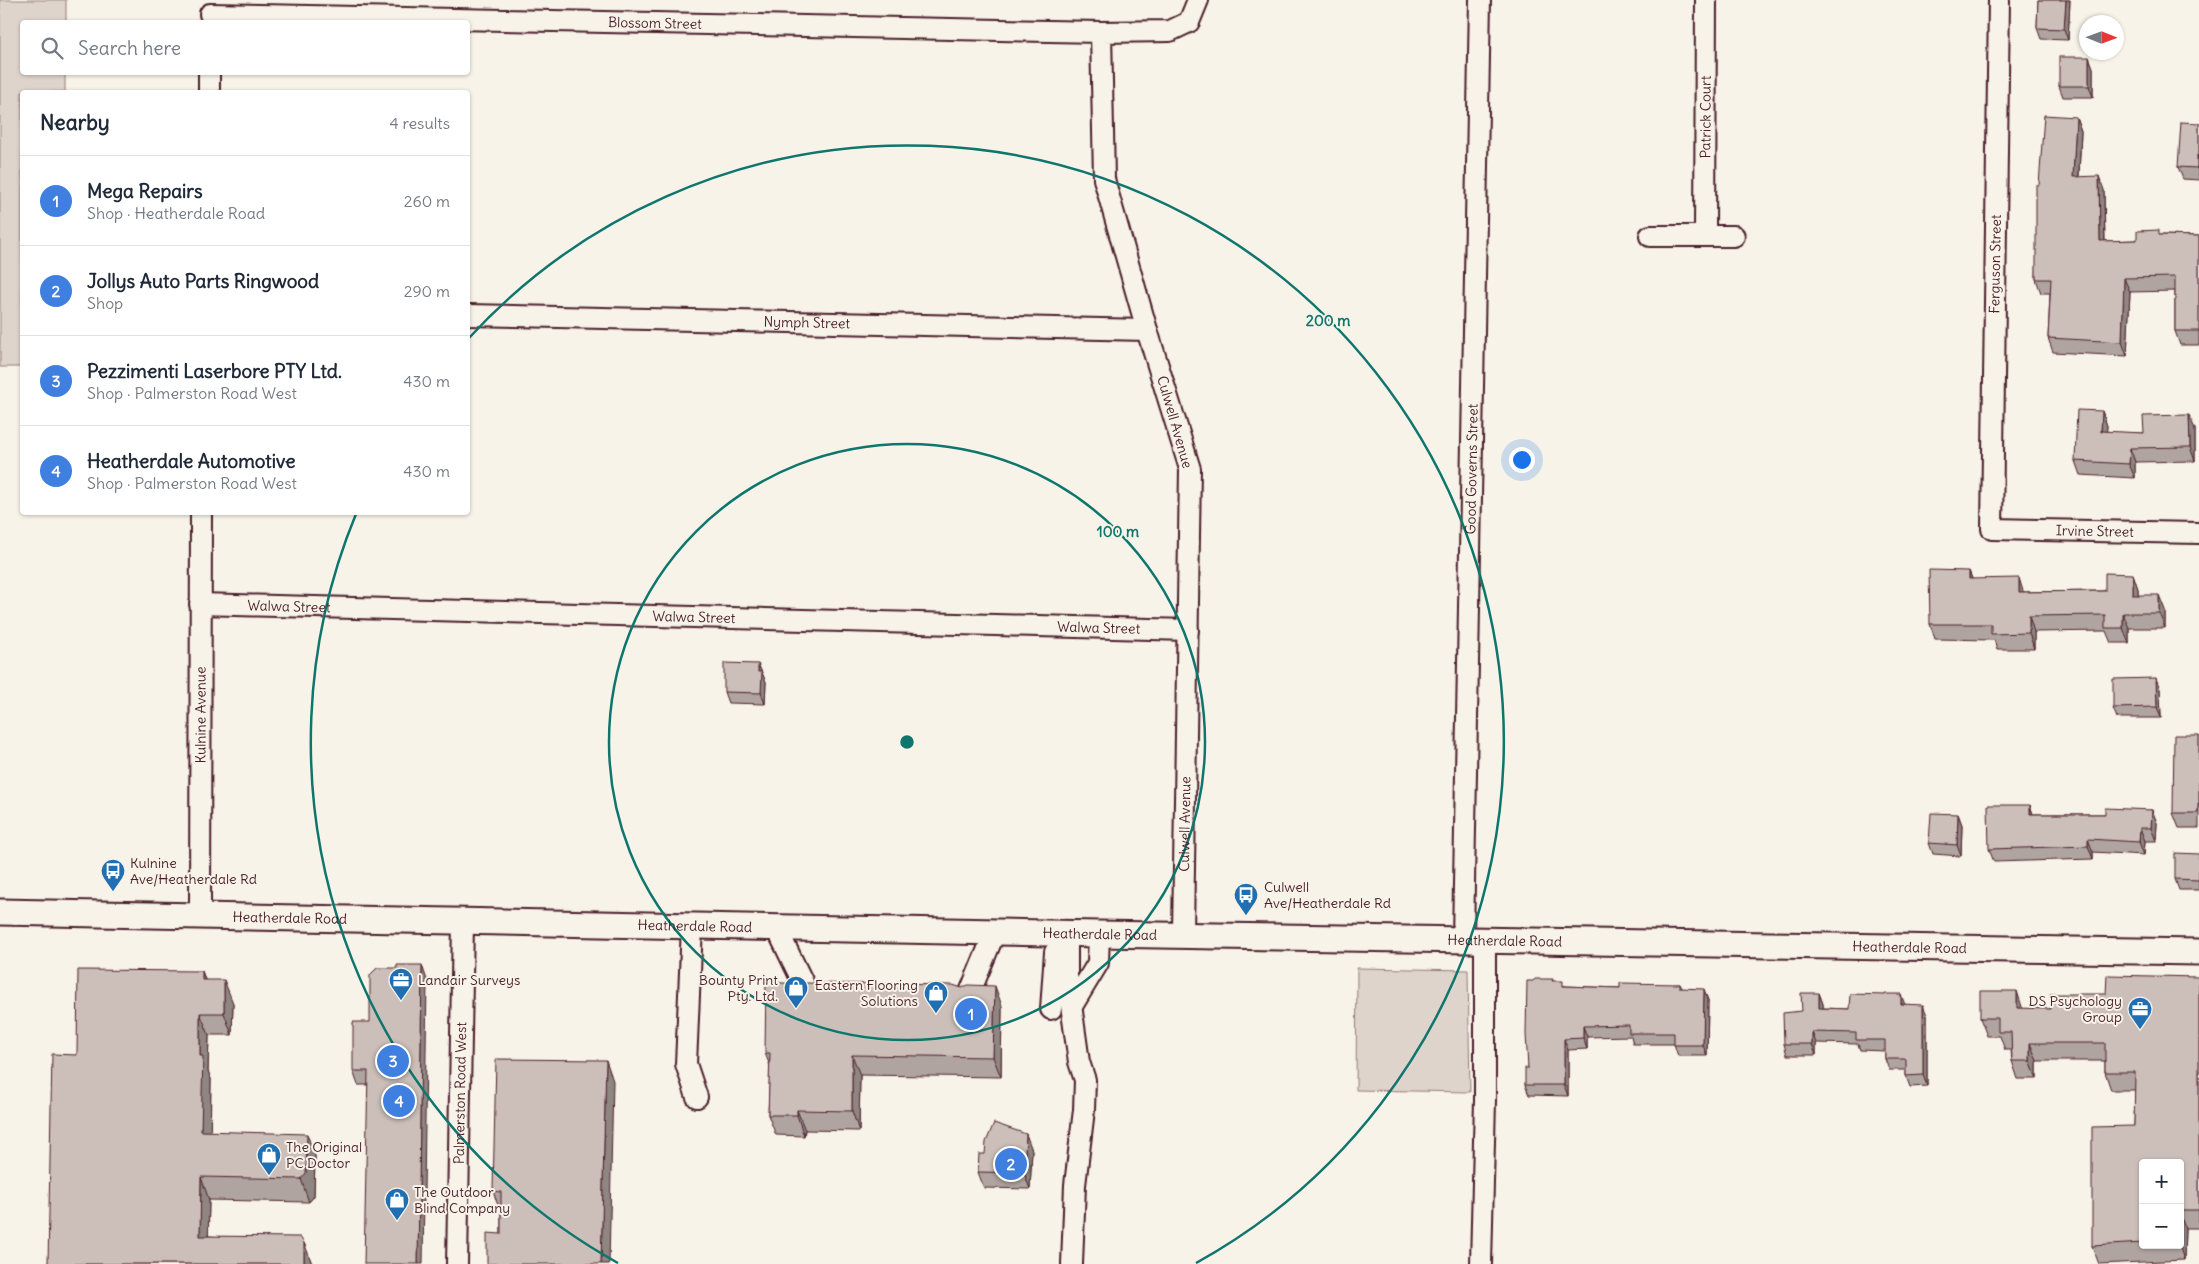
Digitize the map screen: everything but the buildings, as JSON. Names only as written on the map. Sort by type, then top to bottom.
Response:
[{"type":"main road","name":"Heatherdale Road","points":[[0,912],[1099,934],[2199,952]]},
{"type":"street","points":[[1101,32],[1170,31],[1189,22],[1198,0]]},
{"type":"street","name":"Good Governs Street","points":[[1480,0],[1474,939],[1485,1100],[1481,1264]]},
{"type":"street","name":"Patrick Court","points":[[1705,235],[1706,0]]},
{"type":"street","name":"Ferguson Street","points":[[1992,529],[1999,0]]},
{"type":"street","name":"Blossom Street","points":[[210,12],[1101,32]]},
{"type":"street","name":"Culwell Avenue","points":[[1101,32],[1104,179],[1147,330],[1190,468],[1184,934]]},
{"type":"street","points":[[209,75],[209,90]]},
{"type":"street","points":[[1650,236],[1734,236]]},
{"type":"street","name":"Nymph Street","points":[[470,315],[1147,330]]},
{"type":"street","name":"Kulnine Avenue","points":[[200,916],[201,515]]},
{"type":"street","name":"Irvine Street","points":[[1992,529],[2199,533]]},
{"type":"street","name":"Walwa Street","points":[[200,604],[1188,630]]},
{"type":"street","name":"Palmerston Road West","points":[[457,1264],[463,922]]},
{"type":"street","points":[[692,926],[686,1064],[697,1096]]},
{"type":"street","points":[[776,927],[808,993]]},
{"type":"street","points":[[968,997],[995,932]]},
{"type":"street","points":[[1062,933],[1079,1062],[1085,1080],[1084,1110],[1075,1186],[1072,1264]]},
{"type":"street","points":[[1051,1008],[1062,933]]},
{"type":"street","points":[[1072,1006],[1098,963],[1099,934]]},
{"type":"shaded area","points":[[0,0],[66,0],[66,20],[20,20],[20,75],[65,75],[65,90],[20,90],[20,367],[0,367]]},
{"type":"shaded area","points":[[1357,968],[1468,970],[1470,1092],[1356,1090]]},
{"type":"place","name":"Kulnine Ave/Heatherdale Rd","points":[[113,892]]},
{"type":"place","name":"Culwell Ave/Heatherdale Rd","points":[[1246,916]]},
{"type":"place","name":"Landair Surveys","points":[[401,1001]]},
{"type":"place","name":"Bounty Print Pty. Ltd.","points":[[796,1009]]},
{"type":"place","name":"Eastern Flooring Solutions","points":[[936,1014]]},
{"type":"place","name":"Mega Repairs","points":[[971,1014]]},
{"type":"place","name":"DS Psychology Group","points":[[2140,1030]]},
{"type":"place","name":"Pezzimenti Laserbore PTY Ltd.","points":[[393,1061]]},
{"type":"place","name":"Heatherdale Automotive","points":[[399,1101]]},
{"type":"place","name":"Jollys Auto Parts Ringwood","points":[[1011,1164]]},
{"type":"place","name":"The Original PC Doctor","points":[[269,1176]]},
{"type":"place","name":"The Outdoor Blind Company","points":[[397,1221]]}]
